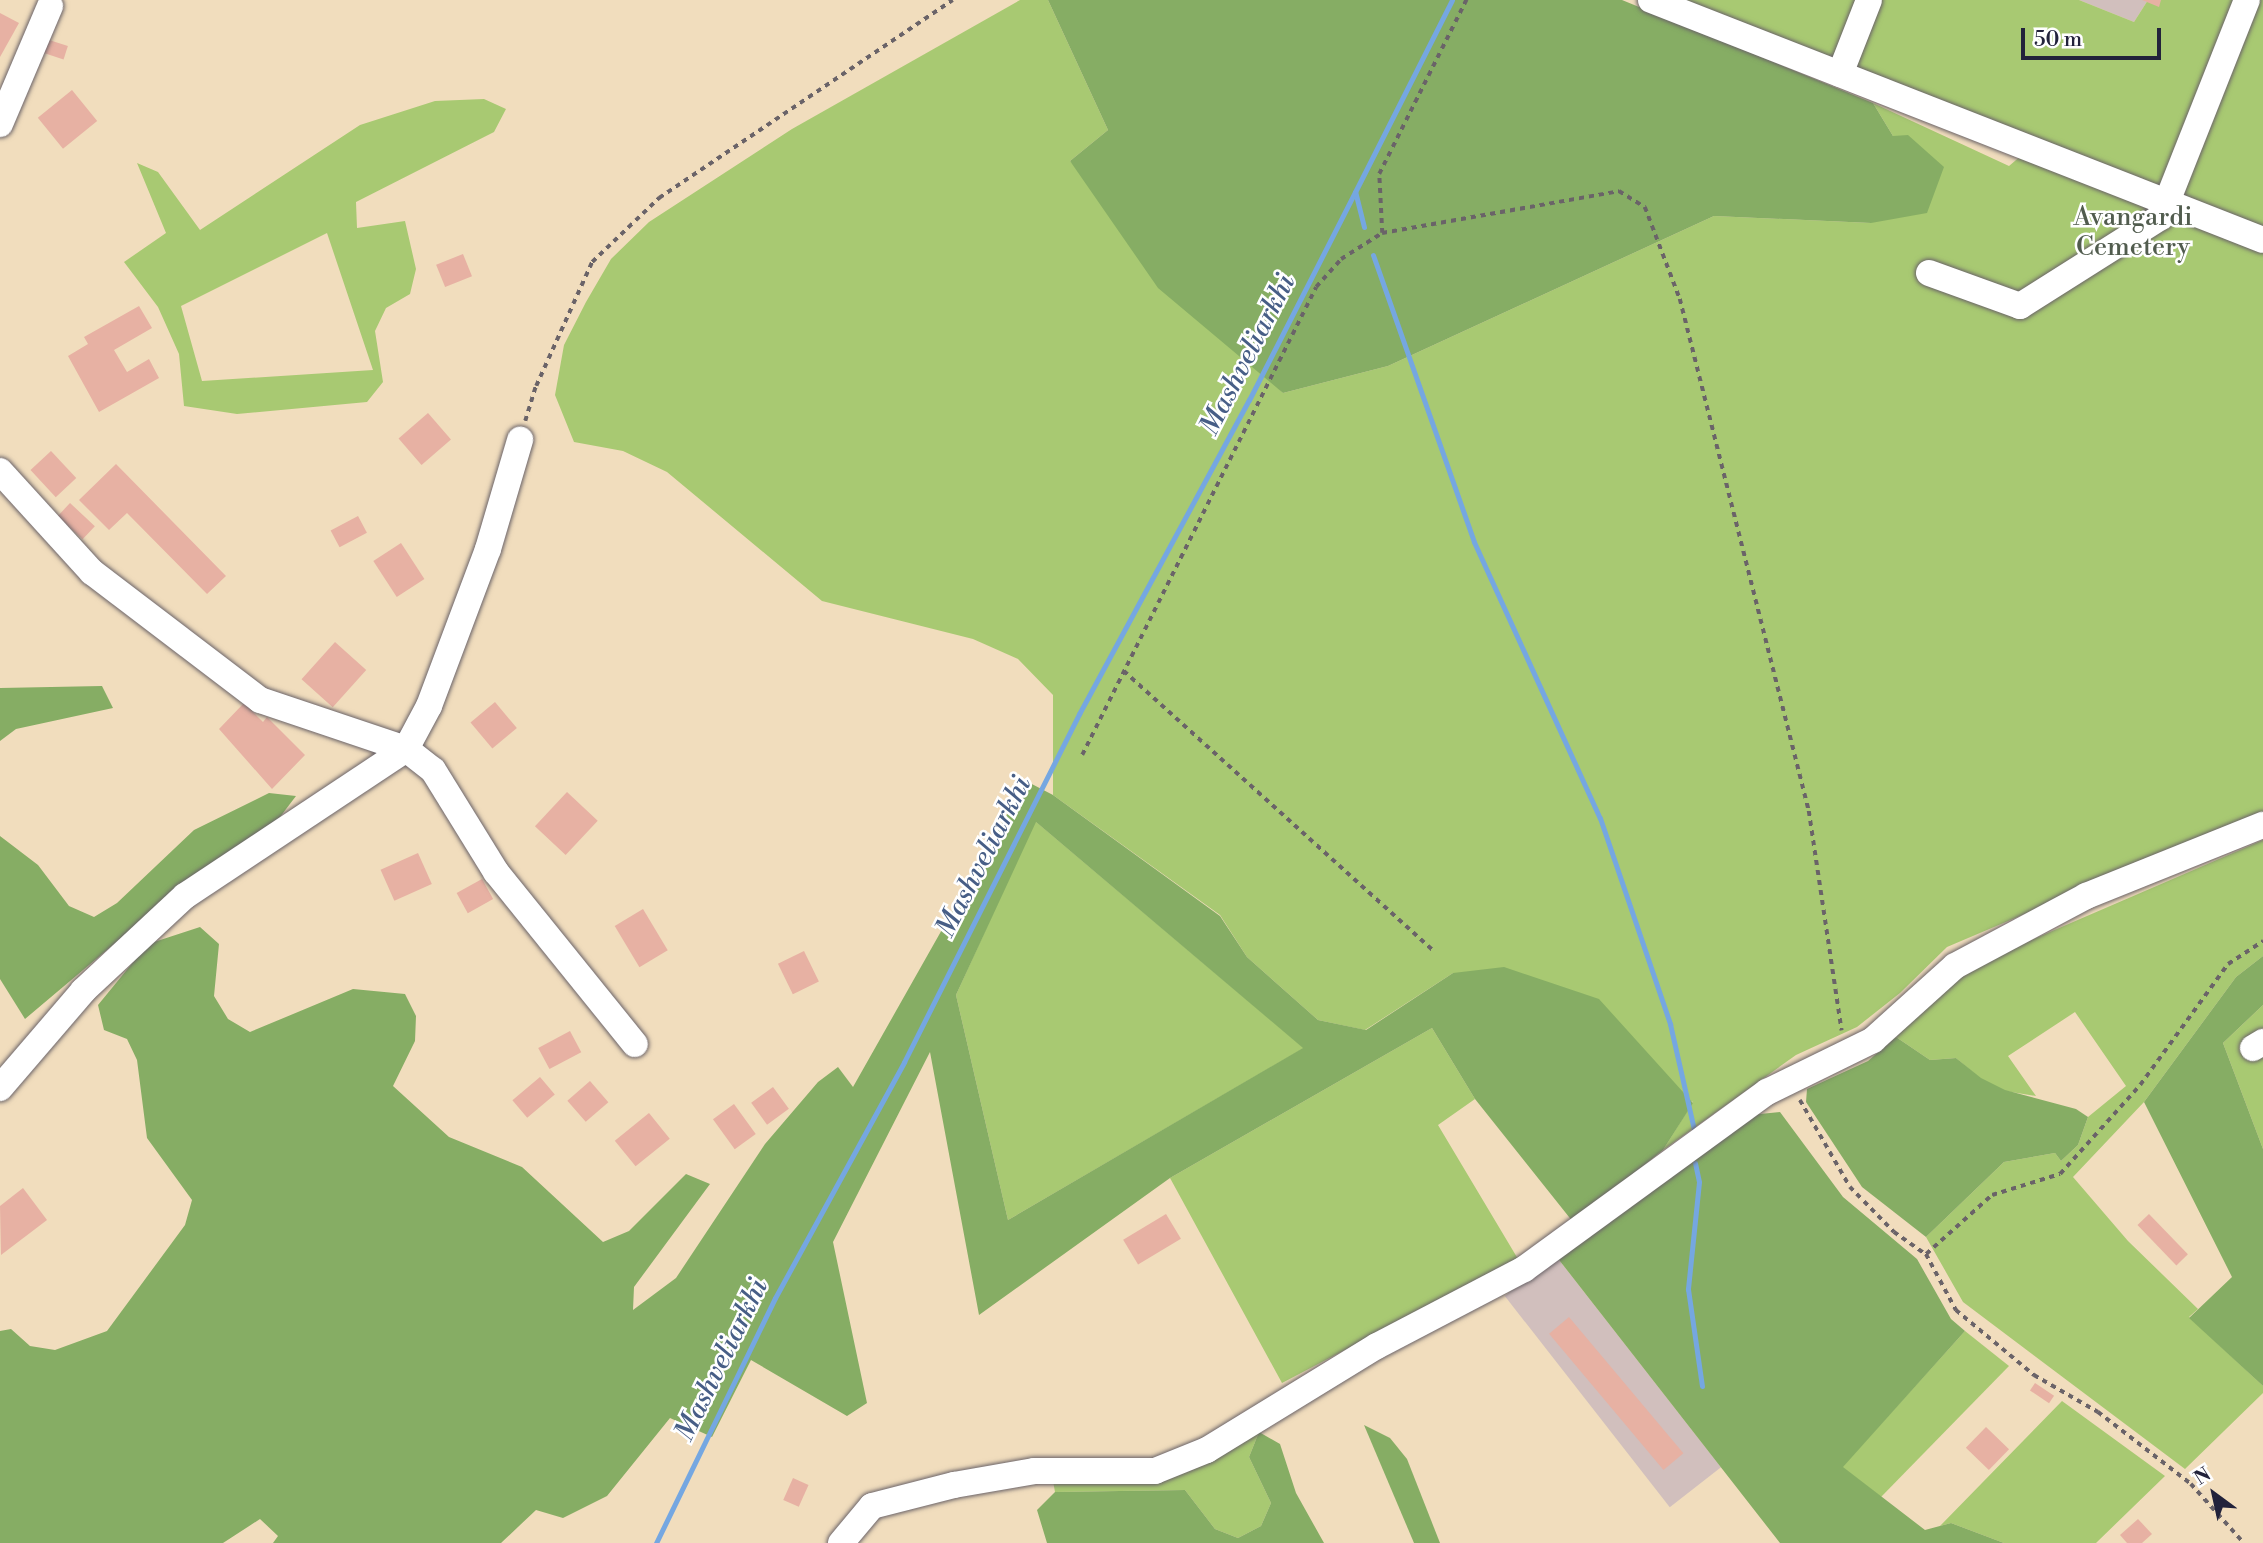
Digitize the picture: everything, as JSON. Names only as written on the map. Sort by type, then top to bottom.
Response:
[{"type":"street","points":[[1651,0],[2263,240]]},
{"type":"street","points":[[1840,74],[1869,0]]},
{"type":"street","points":[[1929,273],[2020,306],[2161,217],[2247,0]]},
{"type":"street","points":[[0,124],[50,6]]},
{"type":"street","points":[[0,1088],[83,991],[185,896],[407,748],[429,706],[488,549],[520,440]]},
{"type":"street","points":[[0,471],[92,572],[260,699],[407,748],[433,770],[496,873],[635,1044]]},
{"type":"street","points":[[841,1543],[872,1506],[954,1485],[1034,1471],[1156,1471],[1207,1450],[1377,1346],[1524,1269],[1767,1092],[1873,1040],[1955,966],[2086,896],[2263,825]]},
{"type":"path","points":[[520,440],[536,386],[592,262],[659,198],[953,0]]},
{"type":"path","points":[[1382,233],[1379,174],[1466,0]]},
{"type":"path","points":[[1082,755],[1316,287],[1340,259],[1382,233],[1619,191],[1645,207],[1680,299],[1809,811],[1845,1053]]},
{"type":"path","points":[[1124,671],[1434,951]]},
{"type":"path","points":[[1926,1254],[1992,1195],[2060,1174],[2140,1085],[2228,964],[2263,941]]},
{"type":"path","points":[[1794,1078],[1803,1110],[1850,1186],[1894,1232],[1926,1254],[1956,1310],[2034,1375],[2098,1412],[2191,1484],[2244,1543]]},
{"type":"shaded area","points":[[2079,0],[2148,0],[2134,22]]},
{"type":"shaded area","points":[[1556,1256],[1721,1467],[1670,1507],[1505,1296]]},
{"type":"green space","name":"Avangardi Cemetery","points":[[1020,0],[1048,0],[1108,130],[1070,161],[1283,393],[1388,366],[1714,216],[1871,223],[1893,136],[1873,103],[2009,166],[2035,144],[1680,0],[2079,0],[2134,22],[2148,0],[2263,0],[2263,813],[1947,947],[1900,993],[1857,1027],[1796,1055],[1663,1150],[1693,1102],[1453,973],[1365,1030],[1318,1020],[1247,957],[1220,915],[1053,795],[1053,695],[1018,659],[973,639],[822,601],[667,472],[623,451],[574,442],[555,395],[564,345],[586,302],[611,259],[649,222],[792,129]]},
{"type":"green space","points":[[1048,0],[1622,0],[1873,103],[1893,136],[1908,135],[1944,167],[1927,213],[1871,223],[1714,216],[1388,366],[1283,393],[1158,288],[1070,161],[1108,130]]},
{"type":"green space","points":[[484,99],[506,109],[494,132],[356,202],[357,228],[405,221],[416,269],[410,294],[386,308],[375,331],[383,382],[367,402],[237,414],[184,406],[179,354],[158,307],[124,262],[166,233],[137,163],[158,172],[200,230],[360,125],[435,101]],"holes":[[[327,233],[373,370],[202,381],[181,306]]]},
{"type":"green space","points":[[102,686],[113,708],[16,729],[0,741],[0,688]]},
{"type":"green space","points":[[1026,781],[1053,795],[1220,916],[1247,957],[1318,1020],[1366,1030],[1453,973],[1504,967],[1599,999],[1693,1103],[1663,1150],[1573,1222],[1475,1099],[1432,1028],[1170,1178],[979,1315],[930,1052],[833,1242],[867,1403],[847,1416],[751,1360],[712,1437],[670,1418],[607,1496],[563,1518],[536,1510],[501,1543],[273,1543],[278,1536],[260,1519],[223,1543],[0,1543],[0,1331],[11,1329],[30,1346],[55,1350],[107,1331],[185,1225],[192,1200],[147,1138],[137,1060],[127,1039],[104,1030],[98,1005],[148,944],[200,927],[219,944],[214,996],[228,1019],[250,1032],[353,989],[405,994],[416,1016],[415,1041],[393,1086],[449,1137],[522,1167],[603,1242],[629,1231],[686,1174],[710,1184],[634,1287],[633,1310],[676,1278],[765,1144],[818,1082],[838,1067],[853,1087]],"holes":[[[1036,822],[1303,1048],[1008,1220],[956,995]]]},
{"type":"green space","points":[[269,793],[296,796],[280,817],[178,890],[25,1019],[0,979],[0,836],[38,865],[69,906],[94,917],[117,903],[194,830]]},
{"type":"green space","points":[[1035,821],[1304,1048],[1008,1220],[956,995]]},
{"type":"green space","points":[[2263,840],[2263,956],[2236,977],[2144,1102],[2073,1177],[2128,1241],[2198,1309],[2189,1317],[2263,1386],[2263,1393],[2185,1469],[1963,1302],[1926,1237],[2004,1162],[2055,1153],[2061,1161],[2078,1145],[2088,1117],[2126,1086],[2075,1012],[2008,1056],[2036,1096],[2005,1091],[1981,1079],[1956,1058],[1930,1060],[1896,1037],[1952,983],[2013,948]]},
{"type":"green space","points":[[2263,956],[2263,1005],[2223,1043],[2263,1149],[2263,1386],[2189,1318],[2232,1277],[2144,1102],[2236,977]]},
{"type":"green space","points":[[2263,1005],[2263,1149],[2223,1043]]},
{"type":"green space","points":[[1432,1028],[1475,1099],[1438,1125],[1518,1259],[1282,1383],[1170,1178]]},
{"type":"green space","points":[[1896,1037],[1930,1060],[1956,1058],[1981,1078],[2005,1090],[2076,1109],[2088,1117],[2078,1145],[2061,1161],[2055,1153],[2004,1162],[1926,1237],[1862,1187],[1806,1102],[1807,1089],[1868,1061]]},
{"type":"green space","points":[[1780,1112],[1843,1197],[1917,1259],[1951,1319],[1965,1331],[1843,1467],[1925,1530],[1951,1523],[2004,1543],[1780,1543],[1556,1256],[1750,1115]]},
{"type":"green space","points":[[1965,1331],[2009,1366],[1881,1497],[1842,1467]]},
{"type":"green space","points":[[2062,1401],[2165,1476],[2096,1543],[2004,1543],[1951,1523],[1940,1526]]},
{"type":"green space","points":[[1364,1425],[1390,1438],[1407,1459],[1440,1543],[1414,1543]]},
{"type":"green space","points":[[1259,1432],[1249,1457],[1271,1503],[1261,1526],[1238,1538],[1215,1529],[1185,1490],[1055,1492],[1053,1481],[1156,1480]]},
{"type":"green space","points":[[1259,1432],[1280,1444],[1296,1493],[1324,1543],[1047,1543],[1037,1510],[1055,1492],[1185,1490],[1215,1529],[1238,1538],[1261,1526],[1271,1503],[1249,1457]]},
{"type":"building","points":[[2142,0],[2161,0],[2159,7]]},
{"type":"building","points":[[0,13],[19,23],[0,57]]},
{"type":"building","points":[[46,39],[68,46],[64,59],[42,52]]},
{"type":"building","points":[[72,90],[97,121],[63,149],[38,118]]},
{"type":"building","points":[[463,254],[472,276],[445,287],[436,265]]},
{"type":"building","points":[[139,306],[152,328],[114,350],[127,372],[149,359],[159,378],[99,412],[68,356],[88,344],[84,337]]},
{"type":"building","points":[[428,413],[451,439],[422,465],[399,439]]},
{"type":"building","points":[[51,451],[76,478],[56,497],[31,470]]},
{"type":"building","points":[[116,464],[226,576],[207,594],[127,513],[109,530],[79,500]]},
{"type":"building","points":[[70,503],[95,526],[83,539],[58,516]]},
{"type":"building","points":[[358,516],[367,533],[340,547],[331,531]]},
{"type":"building","points":[[401,543],[424,579],[397,597],[373,561]]},
{"type":"building","points":[[335,642],[366,670],[333,707],[302,679]]},
{"type":"building","points":[[495,702],[517,728],[492,749],[470,723]]},
{"type":"building","points":[[244,703],[263,722],[267,717],[305,755],[272,789],[219,729]]},
{"type":"building","points":[[567,792],[598,821],[566,855],[535,826]]},
{"type":"building","points":[[418,853],[432,884],[394,901],[381,870]]},
{"type":"building","points":[[482,879],[493,899],[468,913],[457,893]]},
{"type":"building","points":[[643,909],[668,950],[639,967],[615,926]]},
{"type":"building","points":[[804,951],[819,982],[793,994],[778,964]]},
{"type":"building","points":[[570,1031],[581,1052],[549,1069],[538,1048]]},
{"type":"building","points":[[540,1077],[555,1095],[527,1118],[512,1100]]},
{"type":"building","points":[[590,1081],[608,1102],[586,1122],[567,1101]]},
{"type":"building","points":[[773,1087],[789,1109],[767,1125],[751,1103]]},
{"type":"building","points":[[734,1104],[756,1134],[735,1149],[713,1119]]},
{"type":"building","points":[[649,1113],[670,1139],[636,1166],[615,1141]]},
{"type":"building","points":[[23,1188],[47,1220],[1,1255],[0,1206]]},
{"type":"building","points":[[1166,1214],[1181,1239],[1138,1265],[1123,1240]]},
{"type":"building","points":[[2149,1214],[2188,1254],[2176,1265],[2137,1225]]},
{"type":"building","points":[[1569,1317],[1683,1453],[1663,1470],[1549,1334]]},
{"type":"building","points":[[2035,1383],[2054,1396],[2049,1403],[2030,1390]]},
{"type":"building","points":[[1986,1427],[2009,1449],[1989,1470],[1966,1448]]},
{"type":"building","points":[[793,1478],[809,1485],[799,1507],[783,1500]]},
{"type":"building","points":[[2138,1519],[2152,1534],[2142,1543],[2127,1543],[2120,1535]]},
{"type":"waterway","name":"Mashveliarkhi","points":[[1364,227],[1355,192],[1452,0]]},
{"type":"waterway","name":"Mashveliarkhi","points":[[656,1543],[775,1298],[904,1062],[1079,714],[1249,400],[1355,192]]},
{"type":"waterway","points":[[1373,255],[1474,542],[1600,818],[1670,1024],[1694,1130]]},
{"type":"waterway","points":[[1695,1163],[1699,1182],[1688,1289],[1702,1386]]}]
